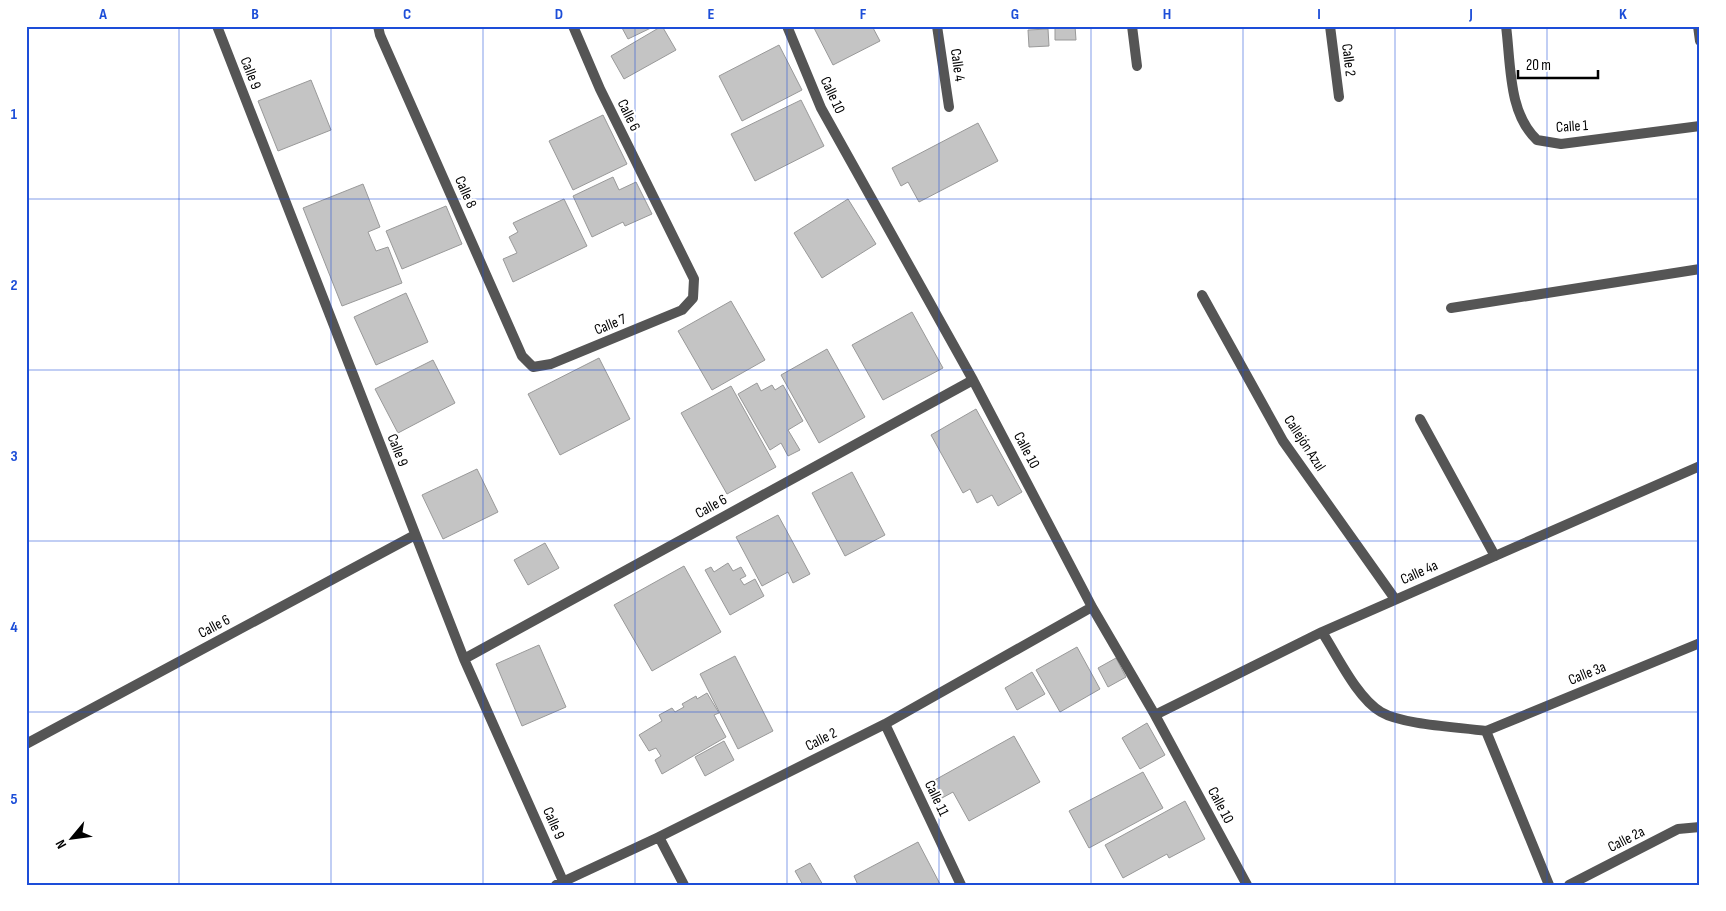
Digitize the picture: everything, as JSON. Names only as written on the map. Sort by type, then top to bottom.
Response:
[{"type":"street","name":"Calle 9","points":[[216,26],[464,658],[559,883]]},
{"type":"street","name":"Calle 8","points":[[378,26],[384,44],[522,356],[533,366]]},
{"type":"street","name":"Calle 6","points":[[573,26],[600,89],[694,279],[693,298]]},
{"type":"street","name":"Calle 10","points":[[787,26],[821,108],[973,380],[1092,607],[1155,715],[1247,885]]},
{"type":"street","name":"Calle 4","points":[[938,26],[949,107]]},
{"type":"street","points":[[1132,26],[1137,66]]},
{"type":"street","name":"Calle 2","points":[[1330,26],[1339,97]]},
{"type":"street","name":"Calle 1","points":[[1506,26],[1514,99],[1522,121],[1529,133],[1537,140],[1561,144],[1700,126]]},
{"type":"street","points":[[1698,26],[1700,41]]},
{"type":"street","points":[[1451,308],[1700,269]]},
{"type":"street","name":"Callejón Azul","points":[[1202,295],[1283,441],[1395,600]]},
{"type":"street","name":"Calle 7","points":[[533,366],[551,364],[682,310],[693,298]]},
{"type":"street","name":"Calle 6","points":[[464,658],[973,380]]},
{"type":"street","points":[[1420,419],[1495,556]]},
{"type":"street","name":"Calle 4a","points":[[1155,715],[1322,632],[1700,466]]},
{"type":"street","name":"Calle 6","points":[[26,744],[415,535]]},
{"type":"street","name":"Calle 2","points":[[559,883],[659,837],[886,724],[1092,607]]},
{"type":"street","points":[[1322,632],[1362,694],[1381,712],[1417,722],[1486,731],[1549,885]]},
{"type":"street","name":"Calle 3a","points":[[1486,731],[1700,644]]},
{"type":"street","name":"Calle 11","points":[[886,724],[962,885]]},
{"type":"street","name":"Calle 2a","points":[[1569,885],[1678,829],[1700,827]]},
{"type":"street","points":[[659,837],[684,885]]},
{"type":"building","points":[[621,26],[655,26],[628,39]]},
{"type":"building","points":[[662,26],[676,50],[624,79],[611,56]]},
{"type":"building","points":[[813,26],[872,26],[880,41],[833,65]]},
{"type":"building","points":[[1055,26],[1075,26],[1076,40],[1055,40]]},
{"type":"building","points":[[1048,29],[1049,46],[1029,47],[1028,30]]},
{"type":"building","points":[[779,45],[802,90],[742,121],[719,76]]},
{"type":"building","points":[[311,80],[331,130],[278,151],[258,101]]},
{"type":"building","points":[[801,100],[824,146],[755,181],[731,134]]},
{"type":"building","points":[[603,115],[627,164],[573,190],[549,141]]},
{"type":"building","points":[[978,123],[998,161],[919,202],[908,182],[901,186],[892,168]]},
{"type":"building","points":[[613,177],[619,190],[636,182],[652,214],[625,226],[623,222],[592,237],[573,196]]},
{"type":"building","points":[[363,184],[380,227],[368,232],[376,251],[388,247],[402,283],[342,306],[303,208]]},
{"type":"building","points":[[564,199],[587,246],[513,282],[503,259],[517,253],[509,237],[518,232],[513,223]]},
{"type":"building","points":[[848,199],[876,244],[822,278],[794,233]]},
{"type":"building","points":[[446,206],[462,244],[402,269],[386,231]]},
{"type":"building","points":[[406,293],[428,342],[376,365],[354,317]]},
{"type":"building","points":[[731,301],[765,360],[712,390],[678,331]]},
{"type":"building","points":[[912,312],[943,368],[883,400],[852,345]]},
{"type":"building","points":[[827,349],[865,417],[819,443],[781,375]]},
{"type":"building","points":[[599,358],[630,419],[560,455],[528,394]]},
{"type":"building","points":[[433,360],[455,403],[398,433],[375,389]]},
{"type":"building","points":[[757,383],[761,391],[772,385],[775,390],[783,385],[803,421],[788,430],[800,450],[788,456],[781,443],[770,450],[738,394]]},
{"type":"building","points":[[731,386],[776,467],[727,494],[681,413]]},
{"type":"building","points":[[976,409],[1022,492],[998,506],[992,495],[977,503],[970,489],[963,493],[931,435]]},
{"type":"building","points":[[477,469],[498,512],[443,539],[422,495]]},
{"type":"building","points":[[852,472],[885,535],[845,556],[812,493]]},
{"type":"building","points":[[778,515],[810,574],[793,583],[788,572],[762,586],[736,537]]},
{"type":"building","points":[[545,543],[559,568],[528,585],[514,560]]},
{"type":"building","points":[[728,563],[733,571],[741,567],[746,576],[740,579],[744,585],[755,579],[764,596],[730,615],[705,570],[711,567],[714,572]]},
{"type":"building","points":[[684,566],[721,632],[652,671],[614,605]]},
{"type":"building","points":[[539,645],[566,707],[522,726],[496,664]]},
{"type":"building","points":[[1077,647],[1100,689],[1060,712],[1036,670]]},
{"type":"building","points":[[735,656],[773,731],[738,749],[700,674]]},
{"type":"building","points":[[1116,658],[1126,677],[1108,687],[1098,668]]},
{"type":"building","points":[[1032,672],[1045,694],[1017,710],[1005,688]]},
{"type":"building","points":[[707,693],[719,713],[714,715],[726,737],[662,774],[655,760],[661,756],[656,748],[649,751],[639,735],[662,721],[659,715],[672,708],[675,712],[684,707],[682,704],[696,696],[697,699]]},
{"type":"building","points":[[1147,723],[1165,755],[1140,769],[1122,738]]},
{"type":"building","points":[[1014,736],[1040,782],[969,821],[953,792],[942,798],[933,781]]},
{"type":"building","points":[[724,741],[734,760],[705,776],[695,757]]},
{"type":"building","points":[[1143,772],[1163,808],[1089,848],[1069,811]]},
{"type":"building","points":[[1185,801],[1205,839],[1169,858],[1167,854],[1123,878],[1105,845]]},
{"type":"building","points":[[918,842],[940,884],[858,885],[854,876]]},
{"type":"building","points":[[810,863],[823,885],[803,885],[795,871]]}]
